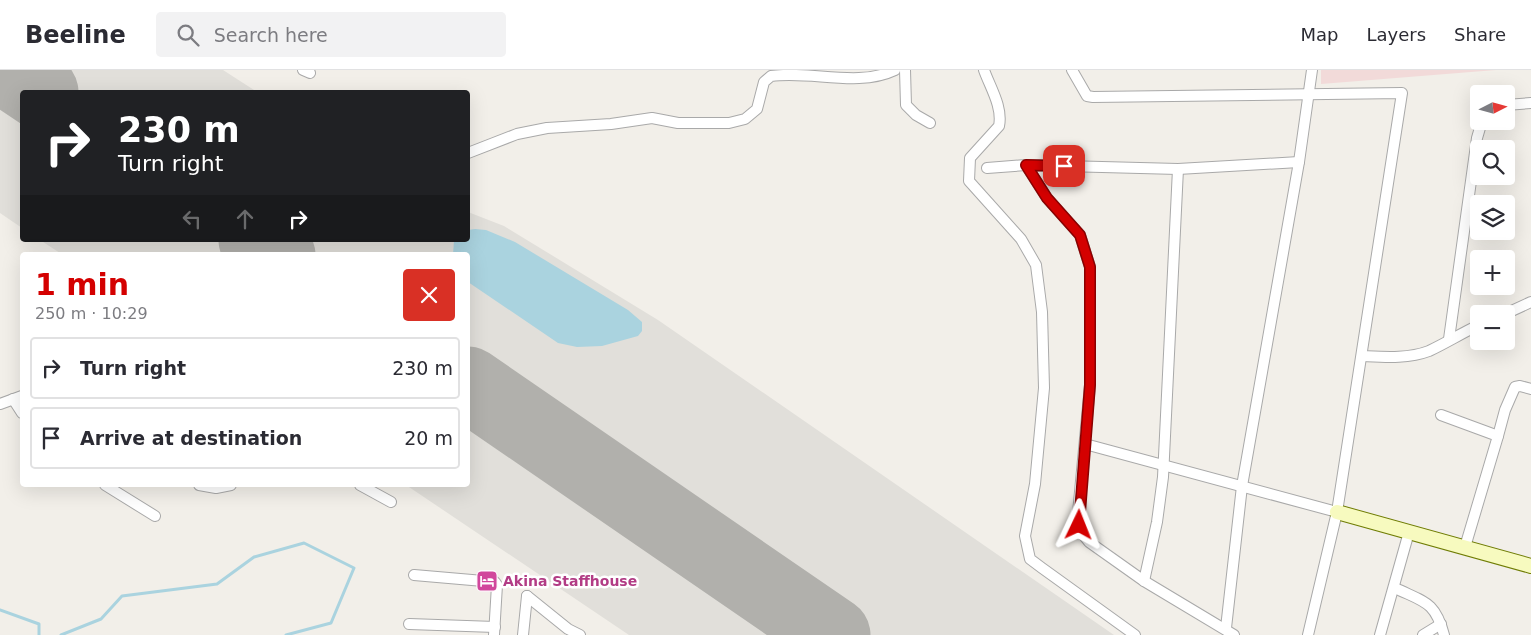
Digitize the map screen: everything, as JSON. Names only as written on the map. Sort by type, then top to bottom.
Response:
[{"type":"street","points":[[470,152],[517,134],[554,127],[597,125],[652,118],[678,123],[729,123],[745,119],[757,109],[764,82],[772,76],[854,77],[887,74],[894,70]]},
{"type":"street","points":[[906,70],[906,105],[916,115],[930,123]]},
{"type":"street","points":[[984,70],[998,105],[1000,119],[999,126],[970,158],[969,181],[1020,239],[1031,255],[1036,265],[1042,312],[1044,388],[1042,421],[1035,484],[1025,536],[1027,552],[1030,559],[1135,635]]},
{"type":"street","points":[[1072,70],[1083,91],[1087,96],[1093,97],[1402,93],[1337,512],[1308,635]]},
{"type":"street","points":[[1026,165],[1047,198],[1080,235],[1090,267],[1090,385],[1078,513],[1081,532],[1089,542],[1144,581],[1230,632],[1242,486],[1299,162],[1312,70]]},
{"type":"street","points":[[1515,104],[1531,103]]},
{"type":"street","points":[[1449,339],[1479,130]]},
{"type":"street","points":[[987,168],[1026,165],[1178,169],[1299,162]]},
{"type":"street","points":[[1144,581],[1158,522],[1164,464],[1178,169]]},
{"type":"street","points":[[1515,309],[1531,302]]},
{"type":"street","points":[[1362,356],[1400,357],[1429,351],[1449,339],[1470,330]]},
{"type":"street","points":[[1465,547],[1505,410],[1515,387],[1520,386],[1531,390]]},
{"type":"street","points":[[0,404],[18,398]]},
{"type":"street","points":[[1441,415],[1498,436]]},
{"type":"street","points":[[1085,444],[1164,464],[1531,566]]},
{"type":"street","points":[[108,487],[155,516]]},
{"type":"street","points":[[364,487],[391,502]]},
{"type":"street","points":[[1380,635],[1409,532]]},
{"type":"street","points":[[409,624],[495,631],[497,585],[495,582],[414,575]]},
{"type":"street","points":[[1394,588],[1430,605],[1441,624],[1444,635]]},
{"type":"street","points":[[523,635],[527,596],[568,632],[580,635]]},
{"type":"street","points":[[1423,635],[1441,624]]},
{"type":"shaded area","points":[[0,70],[223,70],[254,90],[20,90],[20,227],[0,213]]},
{"type":"shaded area","points":[[1321,70],[1496,70],[1321,84]]},
{"type":"shaded area","points":[[470,213],[504,226],[658,320],[1114,635],[629,635],[409,487],[470,487],[470,252],[58,252],[43,242],[470,242]]},
{"type":"water","points":[[470,230],[486,230],[515,242],[628,310],[642,322],[642,331],[638,336],[602,346],[577,347],[558,343],[470,283],[470,252],[453,252],[454,242],[470,242]]},
{"type":"waterway","points":[[61,635],[101,619],[122,596],[217,584],[254,557],[304,543],[354,568],[331,623],[286,635]]},
{"type":"waterway","points":[[0,610],[39,624],[39,635]]},
{"type":"runway","points":[[8,70],[38,90]]},
{"type":"runway","points":[[259,242],[274,252]]},
{"type":"runway","points":[[470,385],[833,635]]},
{"type":"place","name":"Akina Staffhouse","points":[[487,581]]},
{"type":"route","points":[[1064,166],[1026,165],[1047,198],[1080,235],[1090,267],[1090,385],[1078,513],[1079,525]]}]
